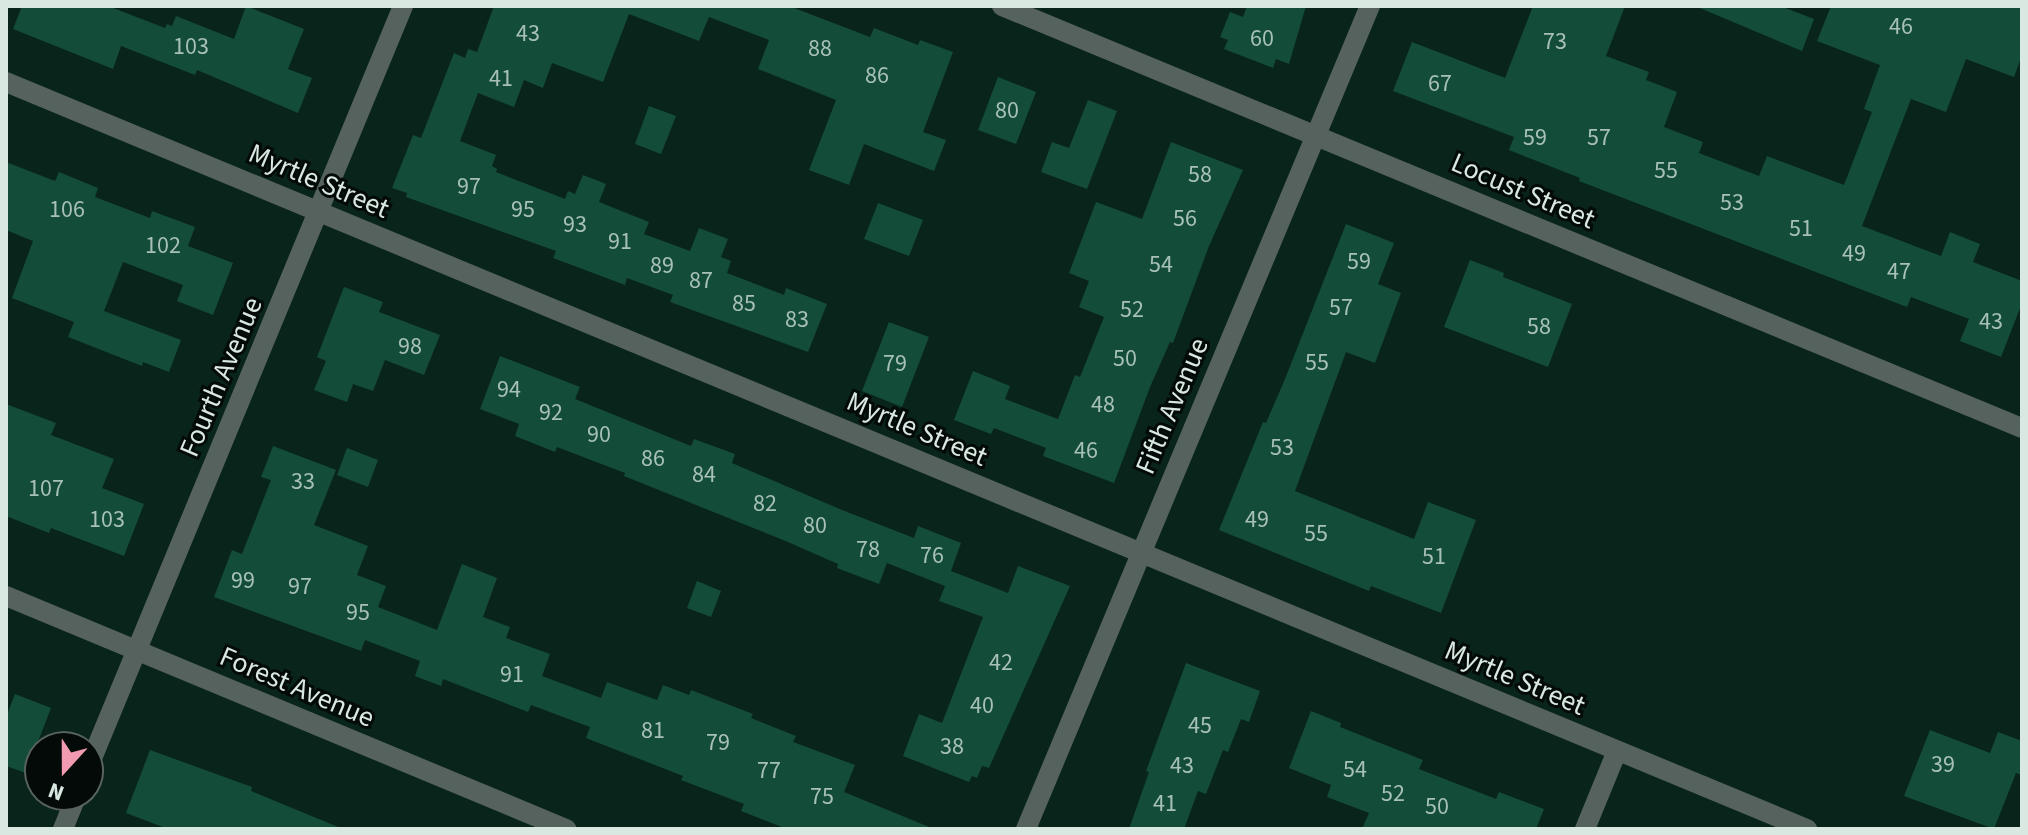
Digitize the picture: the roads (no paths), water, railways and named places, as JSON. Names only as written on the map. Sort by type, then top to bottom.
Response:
[{"type":"street","name":"Fourth Avenue","points":[[103,731],[321,212],[403,6]]},
{"type":"street","name":"Locust Street","points":[[1002,6],[2022,428]]},
{"type":"street","name":"Fifth Avenue","points":[[1026,829],[1370,6]]},
{"type":"street","name":"Myrtle Street","points":[[6,82],[1807,829]]},
{"type":"street","name":"Forest Avenue","points":[[6,596],[566,829]]},
{"type":"street","points":[[1585,829],[1617,751]]}]
